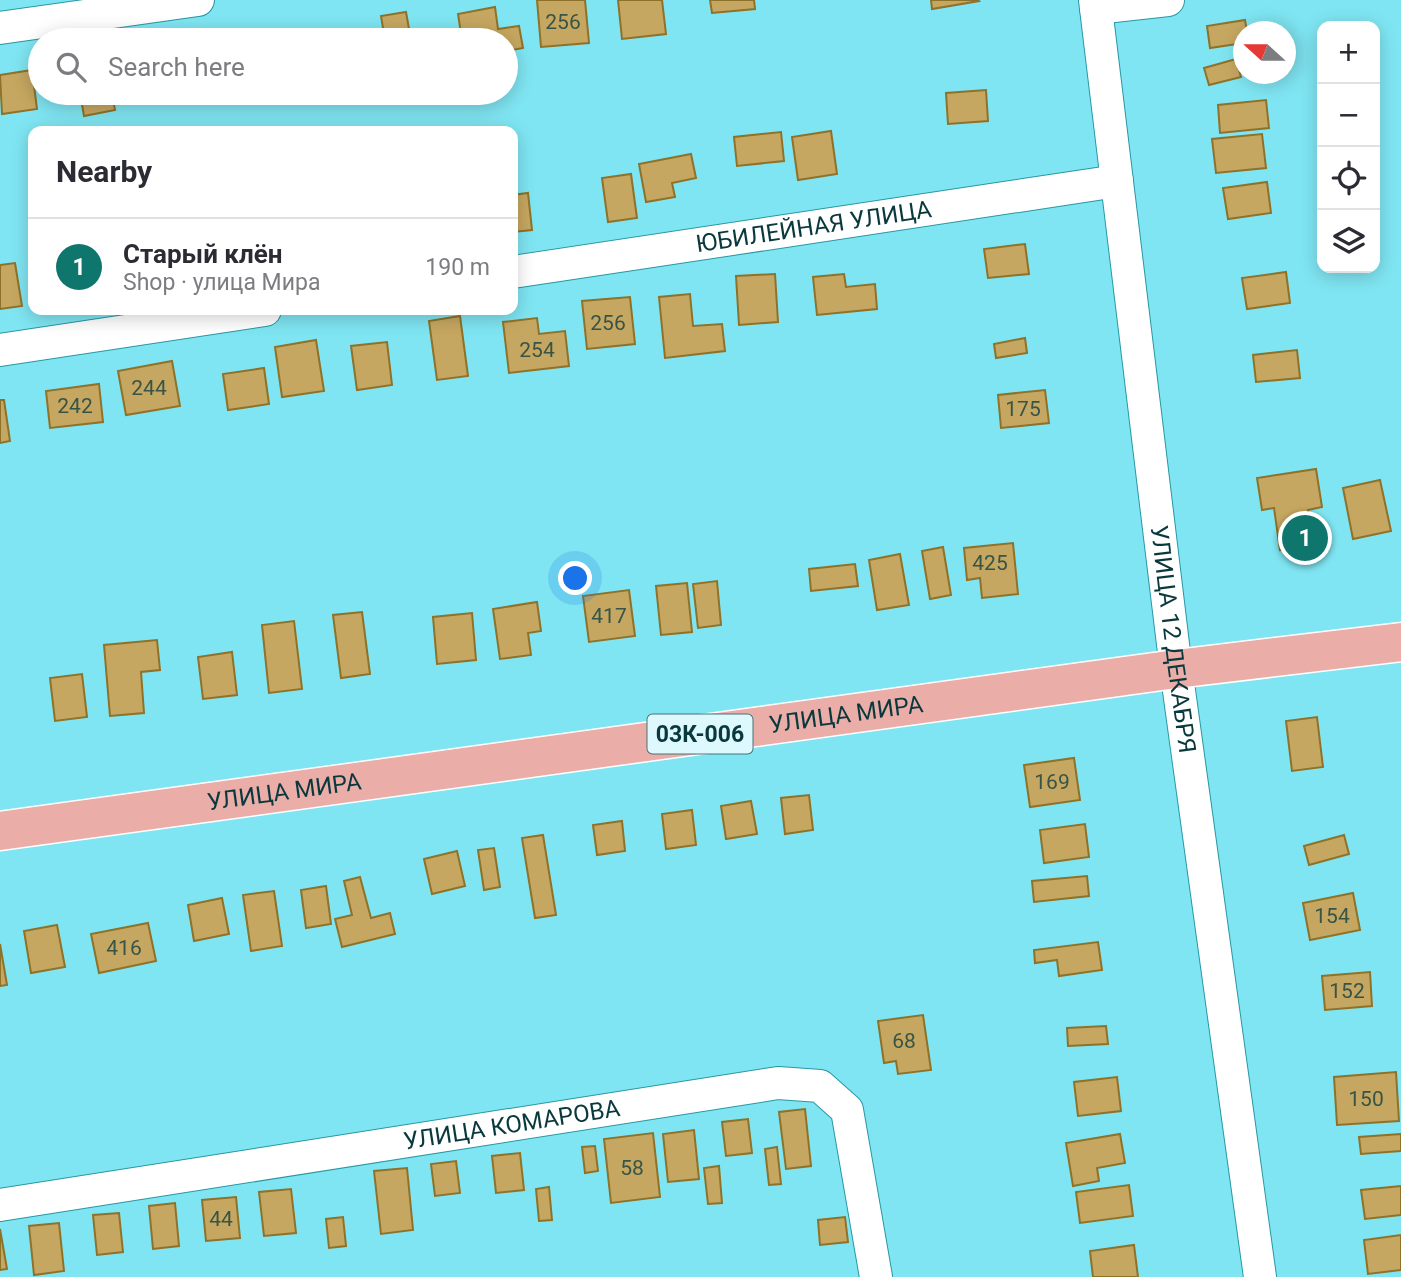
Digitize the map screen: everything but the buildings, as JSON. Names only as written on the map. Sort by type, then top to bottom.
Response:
[{"type":"main road","name":"УЛИЦА МИРА","points":[[0,831],[1176,669],[1401,642]]},
{"type":"street","points":[[0,29],[198,0]]},
{"type":"street","points":[[1095,4],[1168,0]]},
{"type":"street","name":"УЛИЦА 12 ДЕКАБРЯ","points":[[1095,4],[1176,669],[1260,1277]]},
{"type":"street","name":"ЮБИЛЕЙНАЯ УЛИЦА","points":[[518,271],[1117,181]]},
{"type":"street","points":[[0,350],[232,315]]},
{"type":"street","name":"УЛИЦА КОМАРОВА","points":[[0,1205],[778,1083],[820,1086],[847,1110],[876,1277]]},
{"type":"place","name":"Старый клён","points":[[1305,538]]}]
